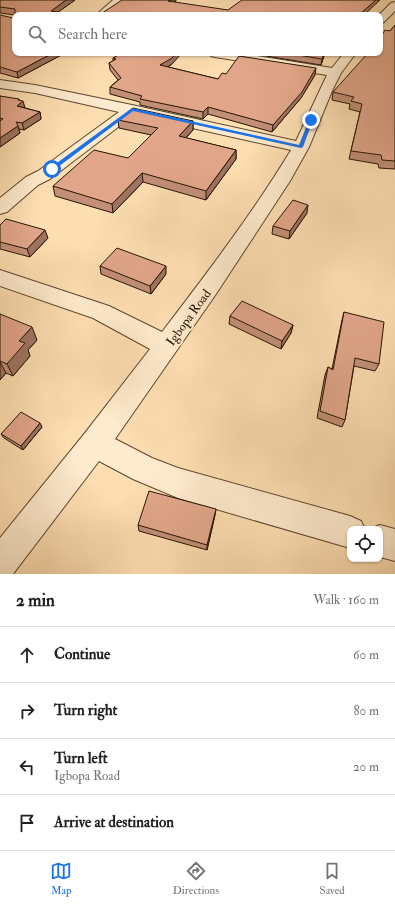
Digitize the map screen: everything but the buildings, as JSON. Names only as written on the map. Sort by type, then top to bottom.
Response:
[{"type":"street","points":[[105,12],[119,0]]},
{"type":"street","points":[[383,17],[395,5]]},
{"type":"street","points":[[234,56],[335,72]]},
{"type":"street","name":"Igbopa Road","points":[[0,564],[95,443],[217,276],[281,180],[301,147],[311,120],[335,72],[348,56]]},
{"type":"street","points":[[0,84],[35,89],[301,147]]},
{"type":"street","points":[[0,208],[32,181],[44,175],[132,110]]},
{"type":"street","points":[[0,278],[101,312],[166,346]]},
{"type":"street","points":[[95,443],[143,469],[178,483],[347,531]]},
{"type":"street","points":[[383,542],[395,545]]},
{"type":"route","points":[[52,169],[132,110],[301,147],[311,120]]}]
